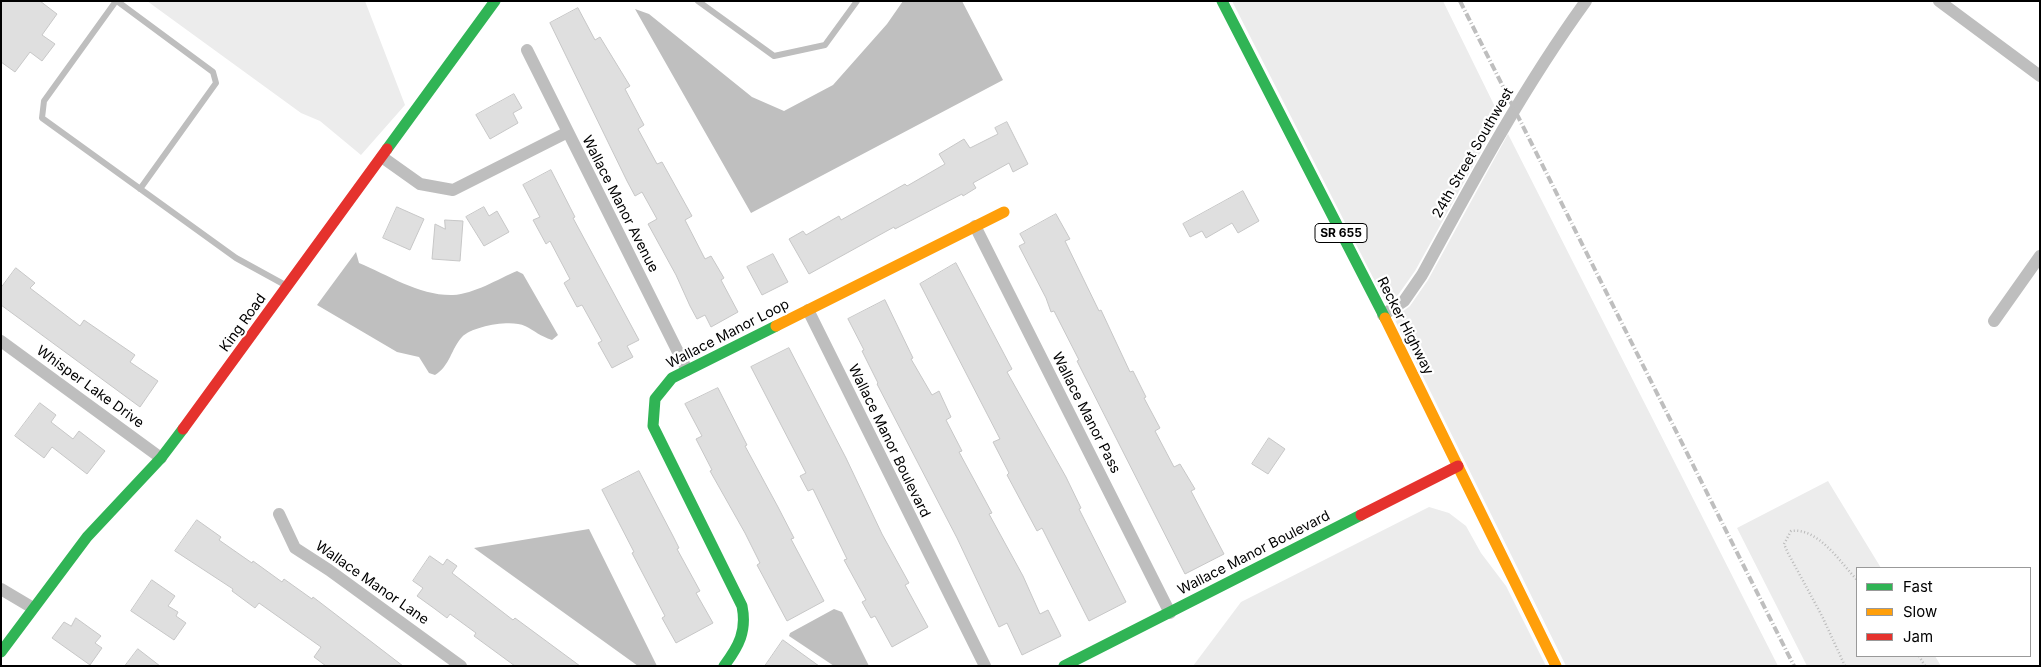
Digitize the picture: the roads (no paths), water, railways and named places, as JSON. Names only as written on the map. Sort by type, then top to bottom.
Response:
[{"type":"street","name":"King Road","points":[[1,652],[87,537],[161,458],[288,287],[495,1]]},
{"type":"street","name":"Recker Highway","points":[[1222,1],[1383,315],[1556,666]]},
{"type":"street","name":"24th Street Southwest","points":[[1383,315],[1404,301],[1422,276],[1514,108],[1552,48],[1586,1]]},
{"type":"street","points":[[1939,1],[2040,76]]},
{"type":"street","name":"Wallace Manor Avenue","points":[[527,50],[687,370]]},
{"type":"street","points":[[382,157],[420,184],[453,190],[568,132]]},
{"type":"street","name":"Wallace Manor Loop","points":[[724,666],[741,643],[745,627],[742,606],[654,426],[652,409],[655,398],[672,378],[687,370],[1004,212]]},
{"type":"street","name":"Wallace Manor Pass","points":[[975,226],[1170,612]]},
{"type":"street","points":[[1994,321],[2040,256]]},
{"type":"street","name":"Wallace Manor Boulevard","points":[[808,310],[985,666]]},
{"type":"street","name":"Whisper Lake Drive","points":[[1,341],[161,458]]},
{"type":"street","name":"Wallace Manor Boulevard","points":[[1064,666],[1458,466]]},
{"type":"street","name":"Wallace Manor Lane","points":[[279,514],[295,548],[329,570],[461,666]]},
{"type":"street","points":[[1,589],[33,608]]},
{"type":"lane","points":[[140,189],[216,83],[213,72],[116,1],[44,101],[42,118],[140,189],[236,258],[288,287]]},
{"type":"lane","points":[[698,1],[774,56],[825,45],[857,1]]},
{"type":"railway","points":[[1460,1],[1794,666]]}]
